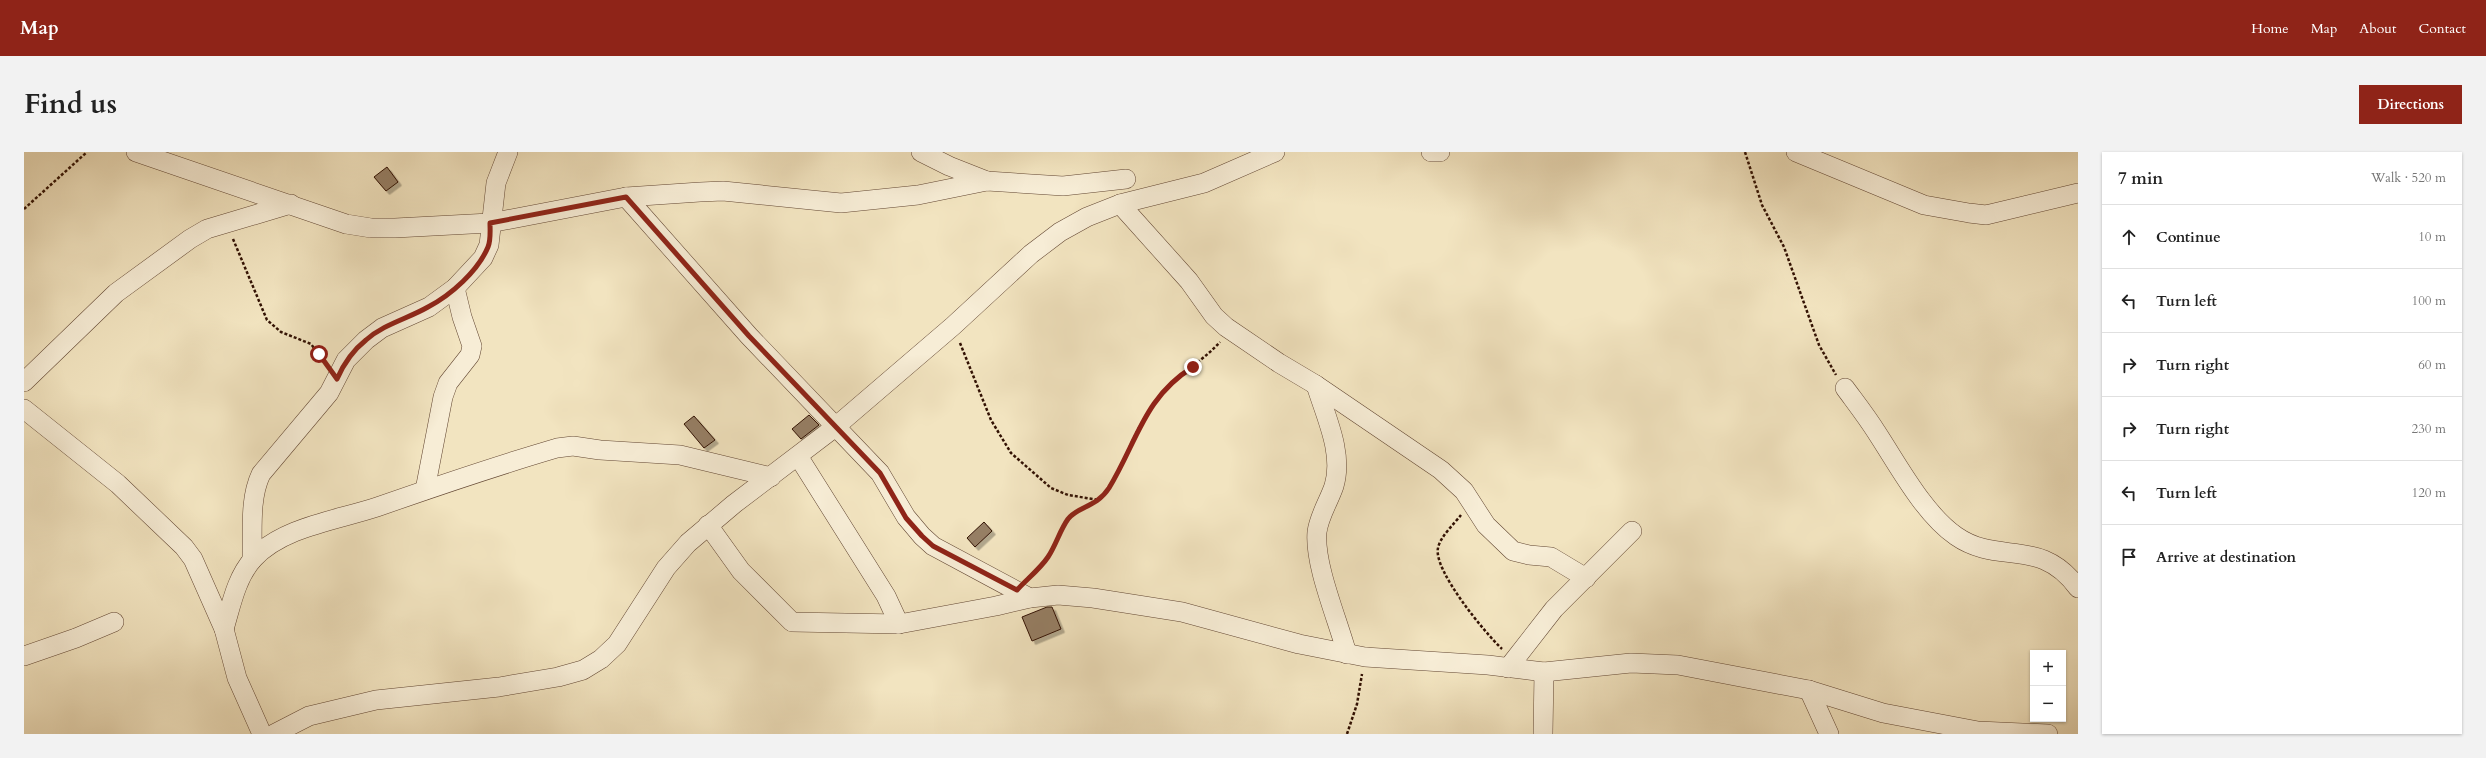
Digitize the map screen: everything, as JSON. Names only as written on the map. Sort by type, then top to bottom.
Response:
[{"type":"street","points":[[136,152],[346,224],[371,228],[490,223],[626,197],[723,191],[841,203],[918,196],[987,181],[1063,186],[1126,179]]},
{"type":"street","points":[[252,560],[256,486],[262,474],[330,393],[346,360],[366,340],[382,328],[429,307],[455,288],[483,258],[489,245],[490,223],[496,183],[508,152]]},
{"type":"street","points":[[921,152],[949,166],[987,181]]},
{"type":"street","points":[[274,734],[308,716],[376,700],[499,687],[558,677],[583,670],[601,659],[617,644],[666,568],[688,543],[708,525],[834,428],[953,326],[1031,254],[1060,232],[1087,216],[1120,204],[1204,183],[1275,152]]},
{"type":"street","points":[[1431,152],[1440,152]]},
{"type":"street","points":[[1796,152],[1924,205],[1969,213],[1986,215],[2078,193]]},
{"type":"street","points":[[626,197],[744,331],[834,428],[880,473],[906,518],[922,536],[933,546],[1023,594],[1093,598],[1182,612],[1299,644],[1356,655],[1510,664],[1544,672],[1651,663],[1678,665],[1809,690],[1883,712],[1978,731],[2048,734]]},
{"type":"street","points":[[24,382],[116,293],[207,229],[291,204]]},
{"type":"street","points":[[1120,204],[1189,281],[1214,316],[1226,327],[1279,363],[1316,384],[1432,463],[1464,491],[1486,525],[1513,551],[1529,555],[1551,557],[1586,578]]},
{"type":"street","points":[[425,490],[443,397],[448,383],[470,355],[472,346],[462,317],[455,288]]},
{"type":"street","points":[[1316,384],[1335,449],[1336,469],[1334,485],[1317,532],[1320,557],[1356,655]]},
{"type":"street","points":[[1845,388],[1877,433],[1910,485],[1956,536],[1986,548],[2042,558],[2056,564],[2078,588]]},
{"type":"street","points":[[24,409],[118,484],[184,547],[193,559],[224,629],[237,678],[262,734]]},
{"type":"street","points":[[224,629],[240,578],[252,560],[263,549],[331,519],[534,454],[572,446],[600,450],[680,455],[771,477]]},
{"type":"street","points":[[798,456],[886,596],[899,624]]},
{"type":"street","points":[[708,525],[741,571],[792,622],[899,624],[996,606],[1023,594]]},
{"type":"street","points":[[1510,664],[1554,609],[1632,531]]},
{"type":"street","points":[[24,656],[76,638],[114,622]]},
{"type":"street","points":[[1543,734],[1544,672]]},
{"type":"street","points":[[1809,690],[1829,734]]},
{"type":"path","points":[[24,209],[87,152]]},
{"type":"path","points":[[1745,152],[1760,200],[1784,247],[1819,344],[1845,388]]},
{"type":"path","points":[[225,224],[241,255],[267,320],[281,332],[311,344],[337,379]]},
{"type":"path","points":[[953,326],[991,420],[1011,453],[1051,488],[1068,495],[1099,500]]},
{"type":"path","points":[[1023,594],[1048,558],[1068,519],[1076,512],[1099,500],[1109,488],[1147,412],[1176,378],[1209,354],[1220,342],[1226,327]]},
{"type":"path","points":[[1468,499],[1462,514],[1438,546],[1437,558],[1443,574],[1510,664]]},
{"type":"path","points":[[1348,734],[1357,704],[1356,655]]},
{"type":"building","points":[[387,167],[398,182],[386,191],[374,177]]},
{"type":"building","points":[[809,415],[819,425],[801,439],[792,429]]},
{"type":"building","points":[[694,416],[715,440],[704,448],[684,424]]},
{"type":"building","points":[[984,522],[992,531],[975,547],[967,538]]},
{"type":"building","points":[[1047,607],[1052,607],[1061,629],[1032,641],[1022,617]]},
{"type":"route","points":[[319,354],[337,379],[346,360],[366,340],[382,328],[429,307],[455,288],[483,258],[489,245],[490,223],[626,197],[749,336],[834,428],[880,473],[906,518],[922,536],[933,546],[1017,590],[1048,558],[1068,519],[1076,512],[1088,508],[1099,500],[1109,488],[1147,412],[1176,378],[1193,367]]}]
